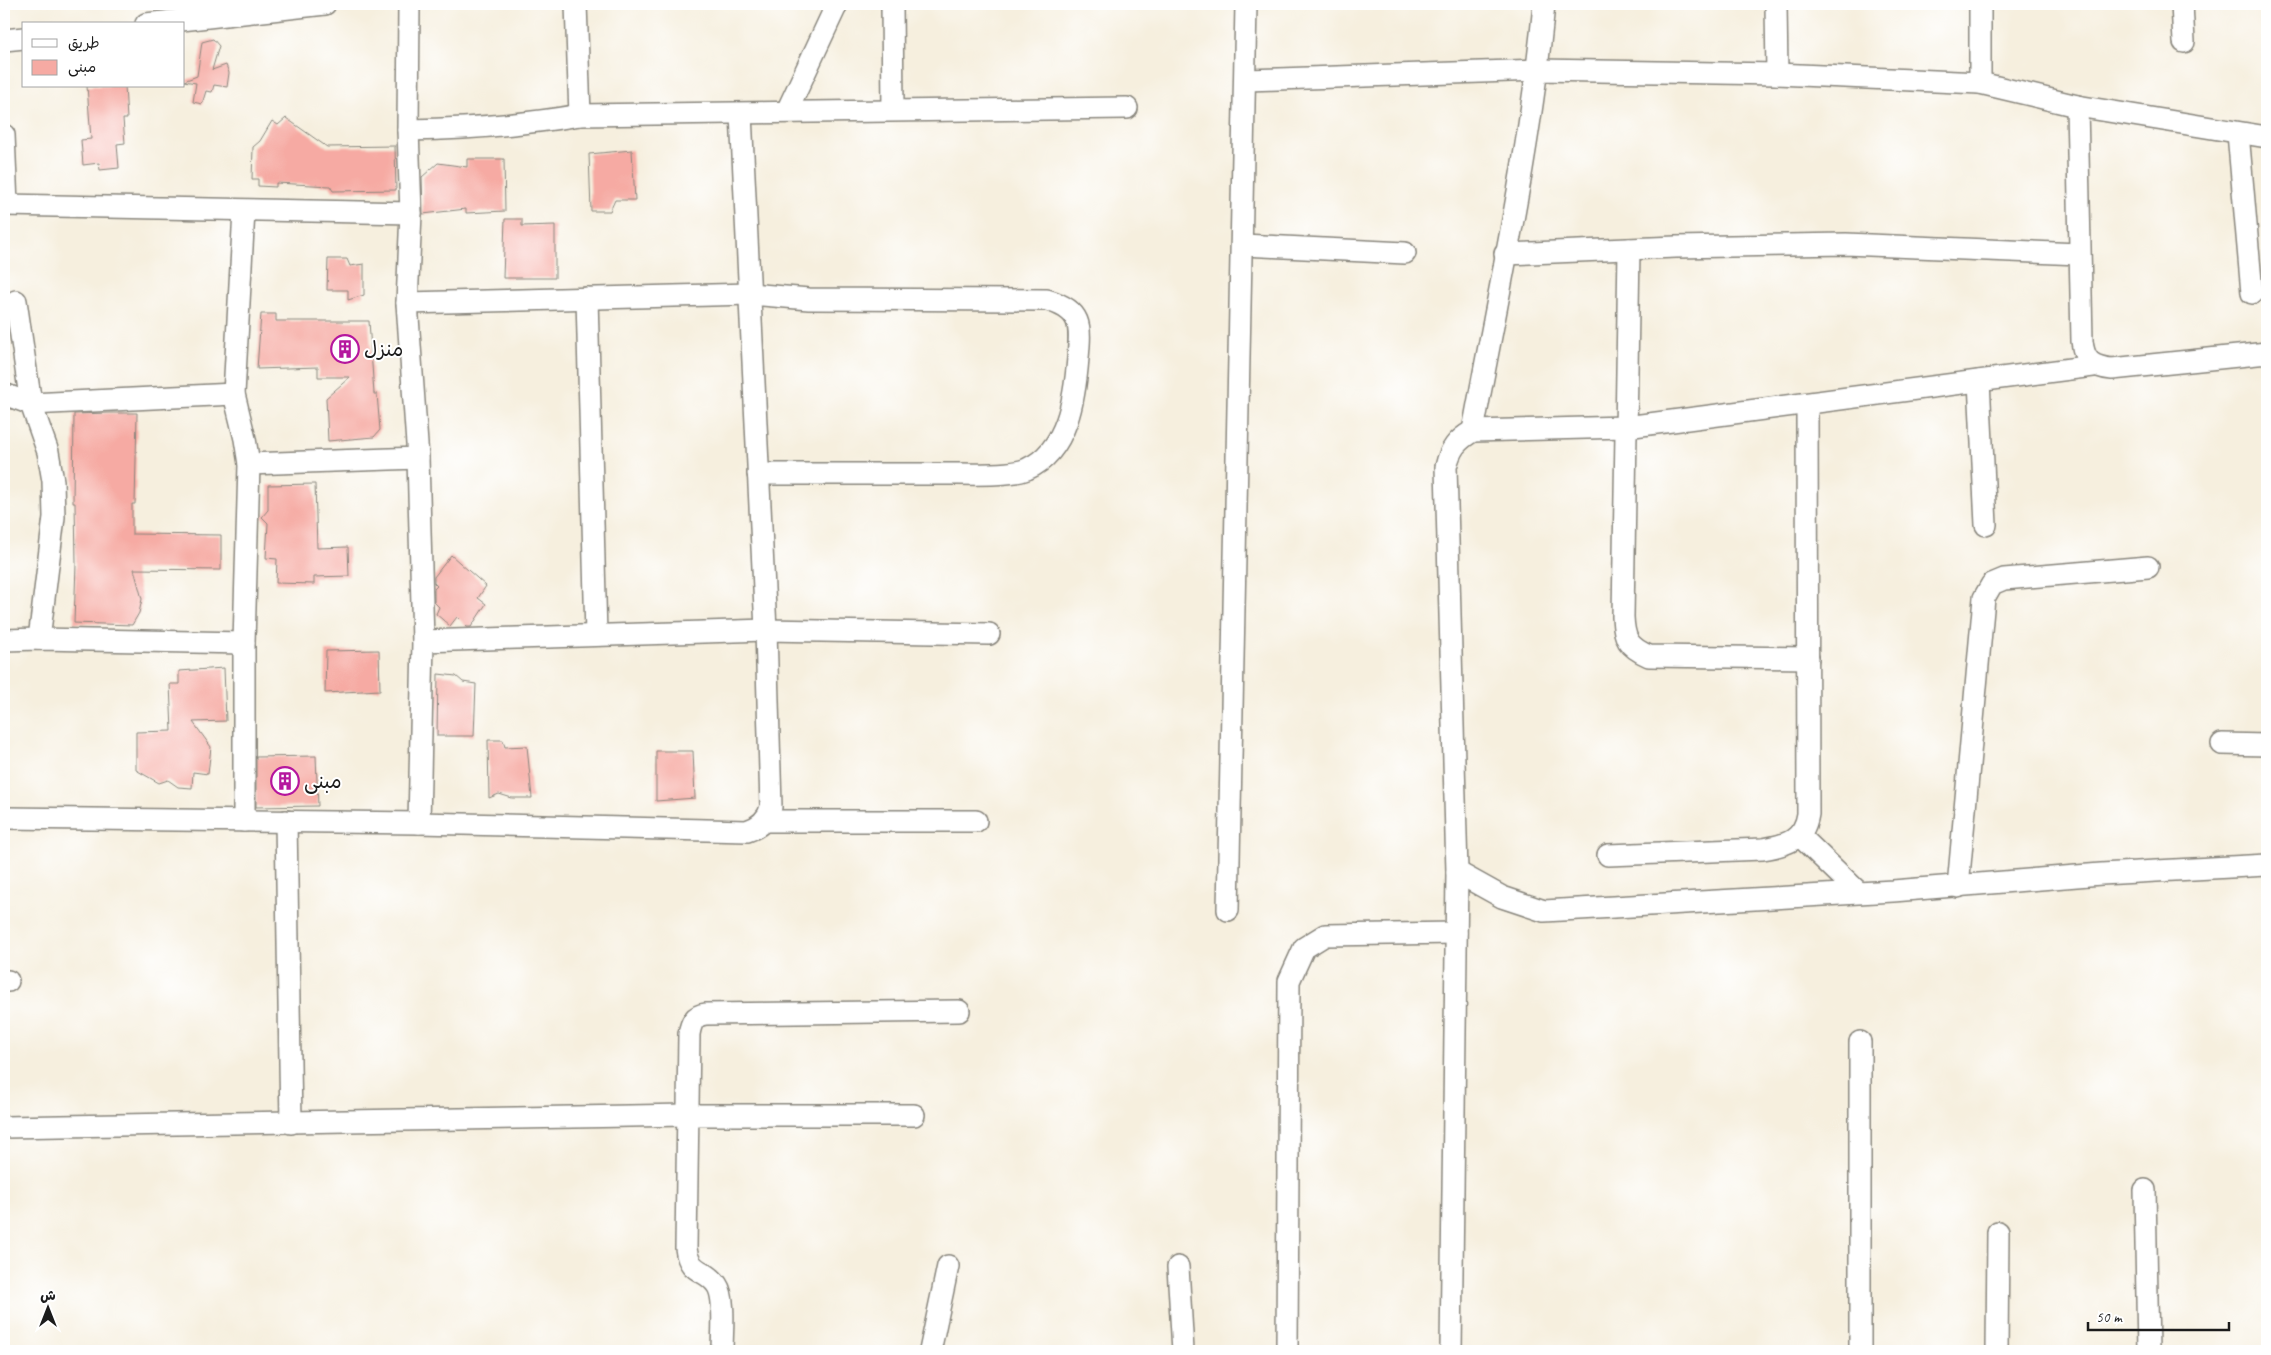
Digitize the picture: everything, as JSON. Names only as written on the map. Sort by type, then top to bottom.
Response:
[{"type":"street","points":[[164,22],[325,4]]},
{"type":"street","points":[[409,4],[408,130],[411,213],[408,303],[418,458],[423,641],[419,822]]},
{"type":"street","points":[[576,4],[580,115]]},
{"type":"street","points":[[787,111],[837,4]]},
{"type":"street","points":[[892,4],[893,110]]},
{"type":"street","points":[[1228,910],[1243,245],[1246,4]]},
{"type":"street","points":[[1473,431],[1538,70],[1544,4]]},
{"type":"street","points":[[1776,4],[1777,74]]},
{"type":"street","points":[[1980,4],[1980,83]]},
{"type":"street","points":[[2182,4],[2184,42]]},
{"type":"street","points":[[4,40],[22,38]]},
{"type":"street","points":[[1246,80],[1538,70],[1777,74],[1980,83],[2077,106],[2267,137]]},
{"type":"street","points":[[2077,106],[2082,341],[2086,360],[2093,366]]},
{"type":"street","points":[[408,130],[471,129],[527,124],[580,115],[1127,108]]},
{"type":"street","points":[[4,818],[419,822],[747,831],[757,828],[764,821],[771,807],[766,630],[741,114]]},
{"type":"street","points":[[2238,133],[2252,293]]},
{"type":"street","points":[[4,135],[6,205],[411,213]]},
{"type":"street","points":[[244,211],[234,394],[246,439],[249,464],[244,644],[244,821]]},
{"type":"street","points":[[1505,254],[1846,244],[2079,254]]},
{"type":"street","points":[[1243,245],[1405,253]]},
{"type":"street","points":[[1629,249],[1623,617],[1624,632],[1628,642],[1637,651],[1649,656],[1808,658]]},
{"type":"street","points":[[408,303],[750,294],[829,300],[1047,300],[1063,305],[1075,315],[1080,330],[1076,391],[1067,421],[1056,444],[1043,458],[1027,470],[988,474],[758,474]]},
{"type":"street","points":[[587,298],[596,635]]},
{"type":"street","points":[[16,301],[31,404],[48,452],[53,481],[52,535],[39,639]]},
{"type":"street","points":[[1451,1351],[1457,872],[1446,467],[1450,452],[1460,438],[1473,431],[1626,428],[2093,366],[2112,369],[2267,353]]},
{"type":"street","points":[[1979,381],[1986,525]]},
{"type":"street","points":[[4,394],[31,404],[234,394]]},
{"type":"street","points":[[1608,855],[1764,849],[1784,845],[1799,835],[1806,826],[1808,814],[1807,404]]},
{"type":"street","points":[[249,464],[418,458]]},
{"type":"street","points":[[1958,887],[1984,598],[1992,584],[2004,579],[2148,567]]},
{"type":"street","points":[[423,641],[766,630],[989,634]]},
{"type":"street","points":[[4,640],[39,639],[244,644]]},
{"type":"street","points":[[2222,744],[2267,745]]},
{"type":"street","points":[[286,821],[291,1123]]},
{"type":"street","points":[[764,821],[976,821]]},
{"type":"street","points":[[1799,835],[1858,892]]},
{"type":"street","points":[[1457,872],[1502,897],[1544,911],[1958,887],[2101,874],[2267,865]]},
{"type":"street","points":[[1287,1351],[1288,981],[1304,948],[1325,936],[1456,933]]},
{"type":"street","points":[[722,1351],[721,1292],[713,1280],[694,1269],[687,1256],[687,1116],[689,1034],[692,1022],[699,1015],[959,1011]]},
{"type":"street","points":[[1860,1042],[1860,1351]]},
{"type":"street","points":[[4,1128],[687,1116],[914,1116]]},
{"type":"street","points":[[2145,1190],[2148,1351]]},
{"type":"street","points":[[1997,1351],[1998,1232]]},
{"type":"street","points":[[930,1351],[948,1266]]},
{"type":"street","points":[[1178,1267],[1183,1351]]},
{"type":"building","points":[[213,39],[219,46],[212,70],[226,65],[229,73],[227,87],[214,85],[212,92],[206,91],[202,104],[193,102],[196,83],[185,81],[197,76],[202,42]]},
{"type":"building","points":[[87,88],[125,88],[127,119],[123,119],[125,143],[117,144],[119,168],[100,170],[99,163],[83,165],[81,140],[91,139]]},
{"type":"building","points":[[286,118],[327,147],[395,146],[396,190],[333,191],[330,186],[276,183],[276,187],[258,186],[258,179],[252,179],[253,147],[260,141],[272,121],[278,125]]},
{"type":"building","points":[[632,150],[635,200],[615,200],[610,211],[591,211],[589,154]]},
{"type":"building","points":[[467,159],[504,159],[505,211],[466,213],[466,209],[423,214],[422,177],[438,163],[467,167]]},
{"type":"building","points":[[505,219],[522,219],[522,226],[555,225],[555,278],[503,278]]},
{"type":"building","name":"منزل","points":[[328,259],[347,259],[350,266],[364,264],[364,295],[348,300],[348,290],[327,290]]},
{"type":"building","points":[[261,314],[276,314],[276,321],[369,321],[374,394],[377,394],[380,430],[374,437],[328,441],[326,398],[350,377],[318,377],[318,367],[257,369]]},
{"type":"building","points":[[137,413],[135,504],[132,504],[132,534],[221,535],[221,570],[134,569],[142,599],[139,613],[132,625],[74,623],[76,564],[75,503],[73,503],[74,414]]},
{"type":"building","points":[[315,484],[317,548],[348,547],[349,576],[314,577],[314,584],[276,583],[277,559],[266,558],[268,523],[262,517],[268,510],[268,485]]},
{"type":"building","points":[[451,555],[486,586],[478,598],[486,604],[471,627],[467,627],[457,617],[450,626],[436,614],[439,607],[434,602],[434,589],[437,586],[434,583],[434,577]]},
{"type":"building","points":[[379,650],[380,690],[325,693],[326,651]]},
{"type":"building","points":[[224,668],[226,721],[193,722],[211,747],[208,774],[193,772],[192,788],[178,787],[168,780],[159,783],[136,770],[136,732],[172,731],[170,684],[179,684],[179,671]]},
{"type":"building","points":[[438,674],[456,676],[463,682],[476,684],[474,736],[437,736]]},
{"type":"building","points":[[488,740],[503,740],[505,747],[527,746],[532,798],[512,798],[499,794],[489,798]]},
{"type":"building","points":[[656,751],[693,751],[695,798],[656,801]]},
{"type":"building","name":"مبنى","points":[[316,756],[318,806],[256,807],[256,757]]},
{"type":"place","name":"منزل","points":[[345,349]]},
{"type":"place","name":"مبنى","points":[[285,781]]}]
